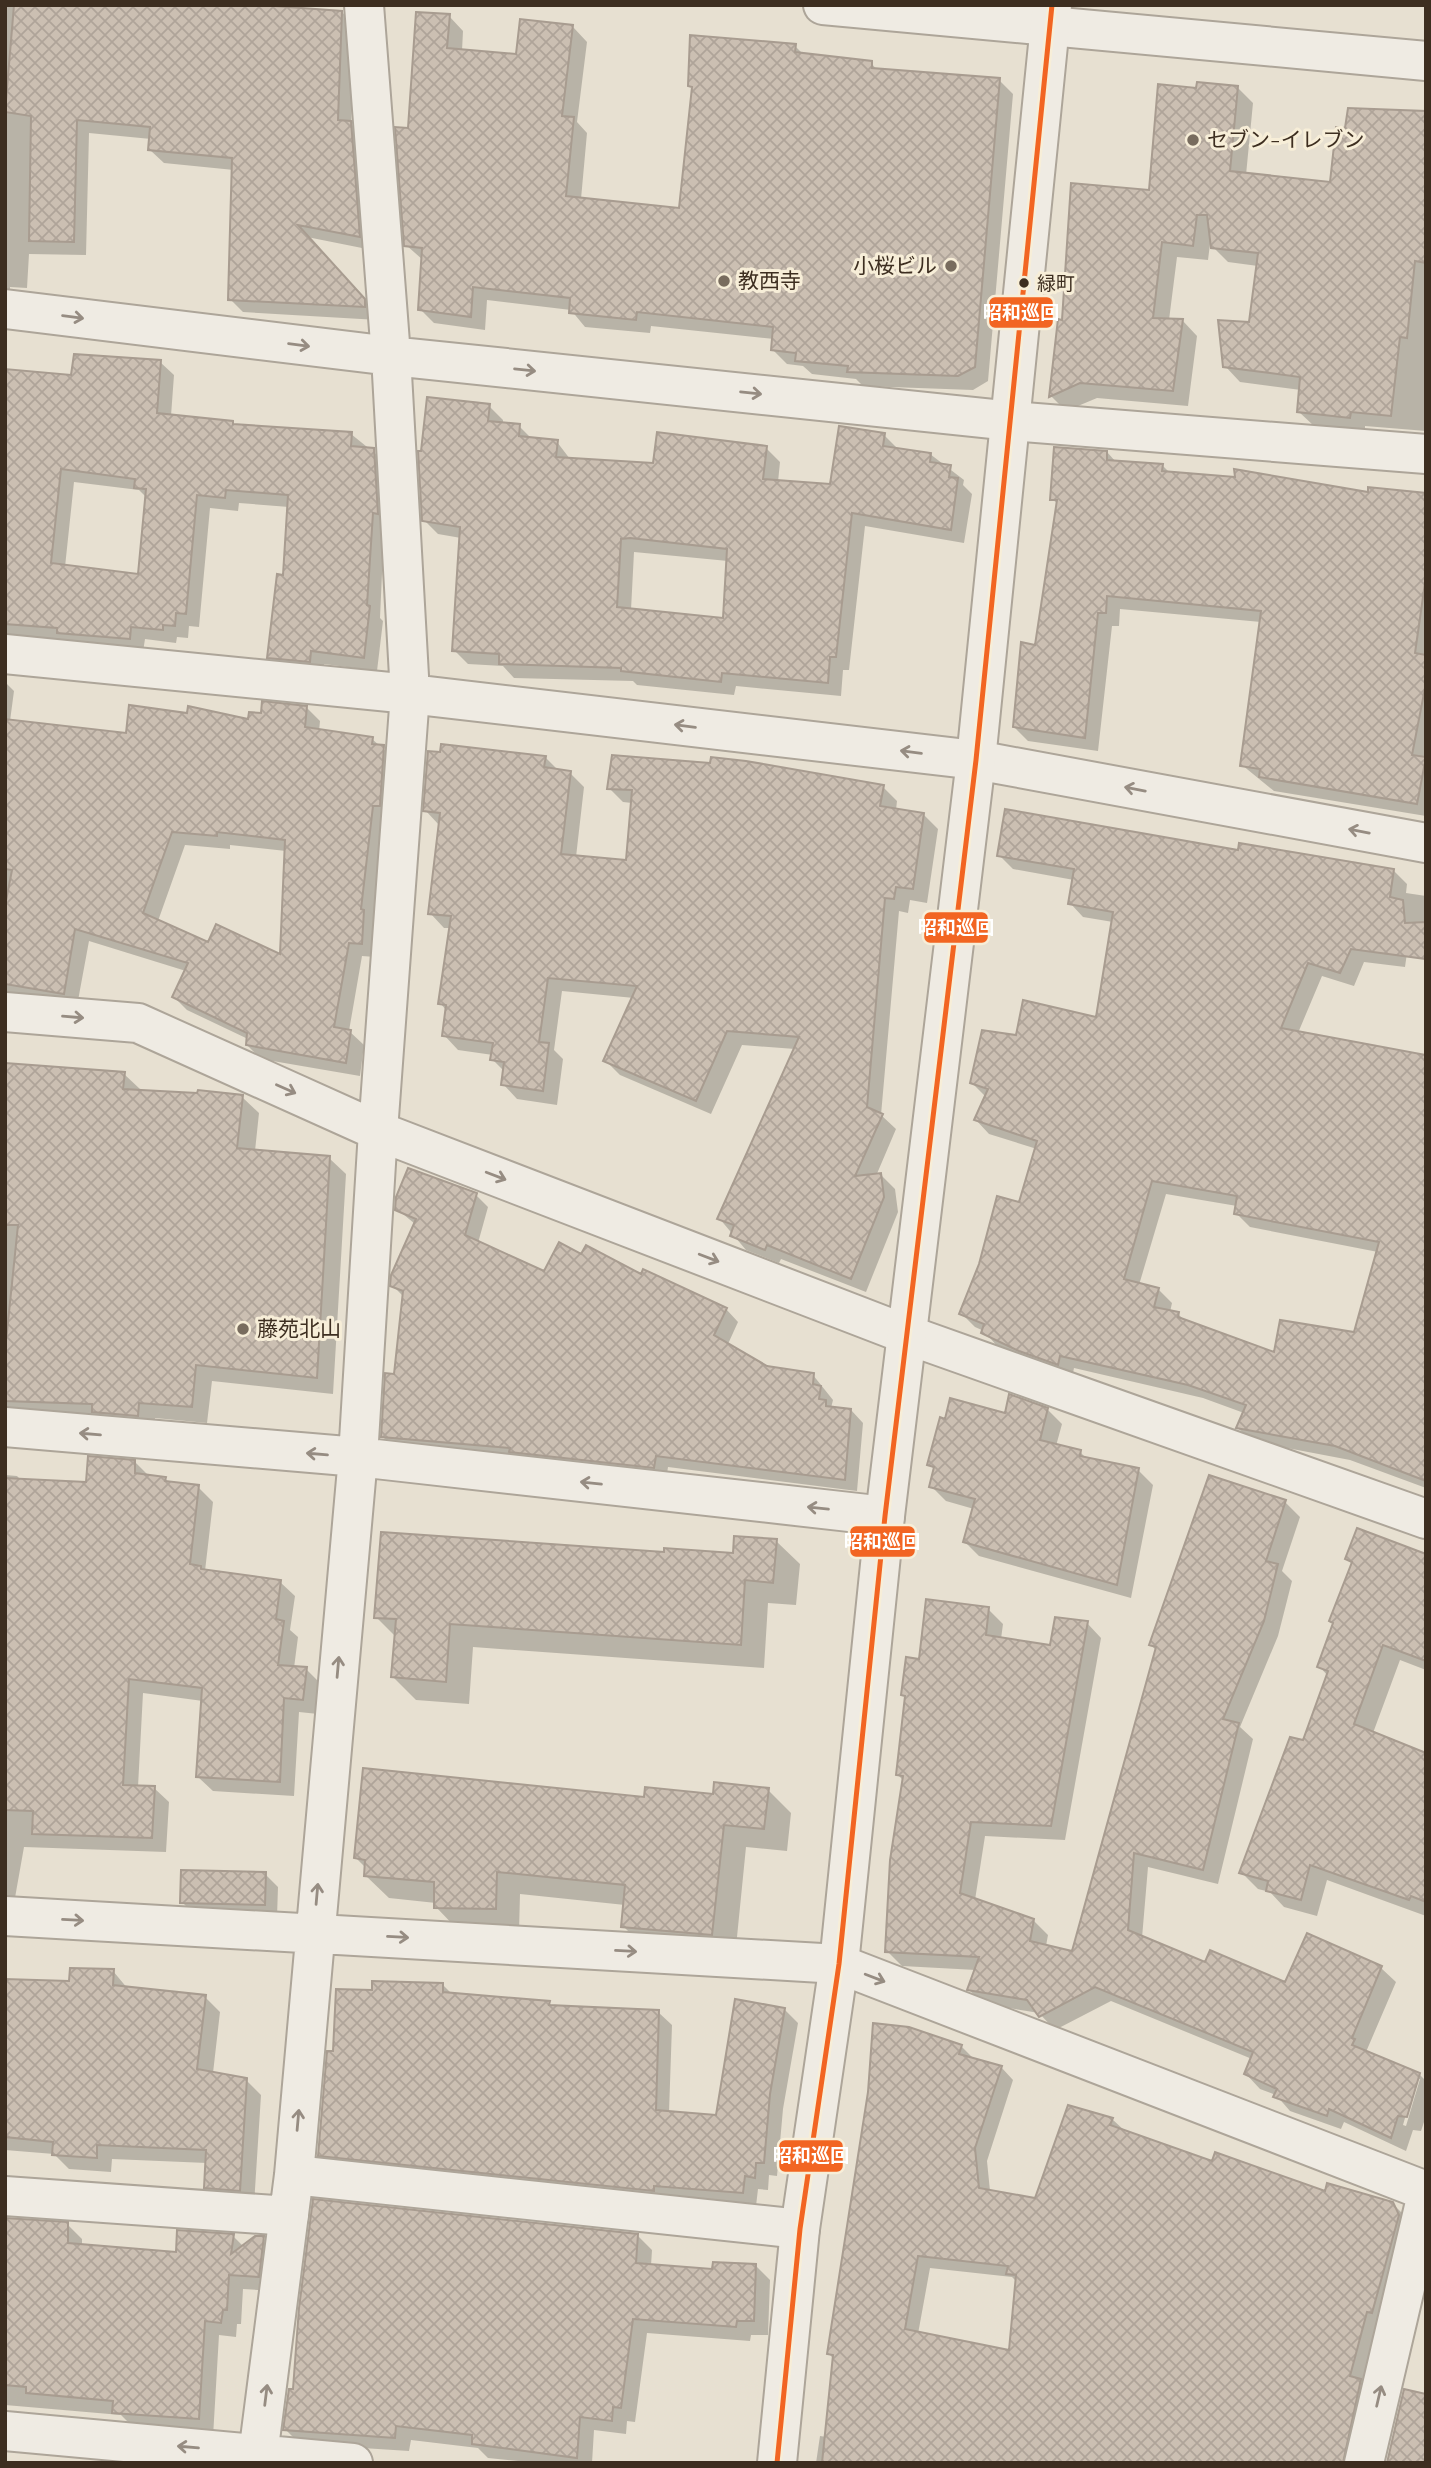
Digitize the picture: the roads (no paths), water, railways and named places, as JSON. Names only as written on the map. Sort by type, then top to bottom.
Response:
[{"type":"street","points":[[258,2458],[294,2175],[358,1457],[378,1130],[410,694],[391,356],[364,5]]},
{"type":"street","points":[[823,5],[1053,15],[1426,61]]},
{"type":"street","points":[[777,2463],[800,2230],[839,1964],[885,1516],[976,760],[1053,15]]},
{"type":"street","points":[[5,309],[391,356],[1012,421],[1426,454]]},
{"type":"street","points":[[5,654],[410,694],[976,760],[1426,843]]},
{"type":"street","points":[[5,1012],[138,1023],[378,1130],[908,1335],[1426,1519]]},
{"type":"street","points":[[5,1427],[358,1457],[885,1516]]},
{"type":"street","points":[[5,1916],[839,1964],[1426,2191]]},
{"type":"street","points":[[294,2175],[800,2230]]},
{"type":"street","points":[[5,2196],[289,2216]]},
{"type":"street","points":[[1363,2463],[1426,2198]]},
{"type":"street","points":[[5,2431],[258,2458],[353,2463]]},
{"type":"place","name":"セブン-イレブン","points":[[1193,140]]},
{"type":"place","name":"小桜ビル","points":[[951,266]]},
{"type":"place","name":"教西寺","points":[[724,281]]},
{"type":"place","name":"緑町","points":[[1024,283]]},
{"type":"place","name":"藤苑北山","points":[[243,1329]]}]
